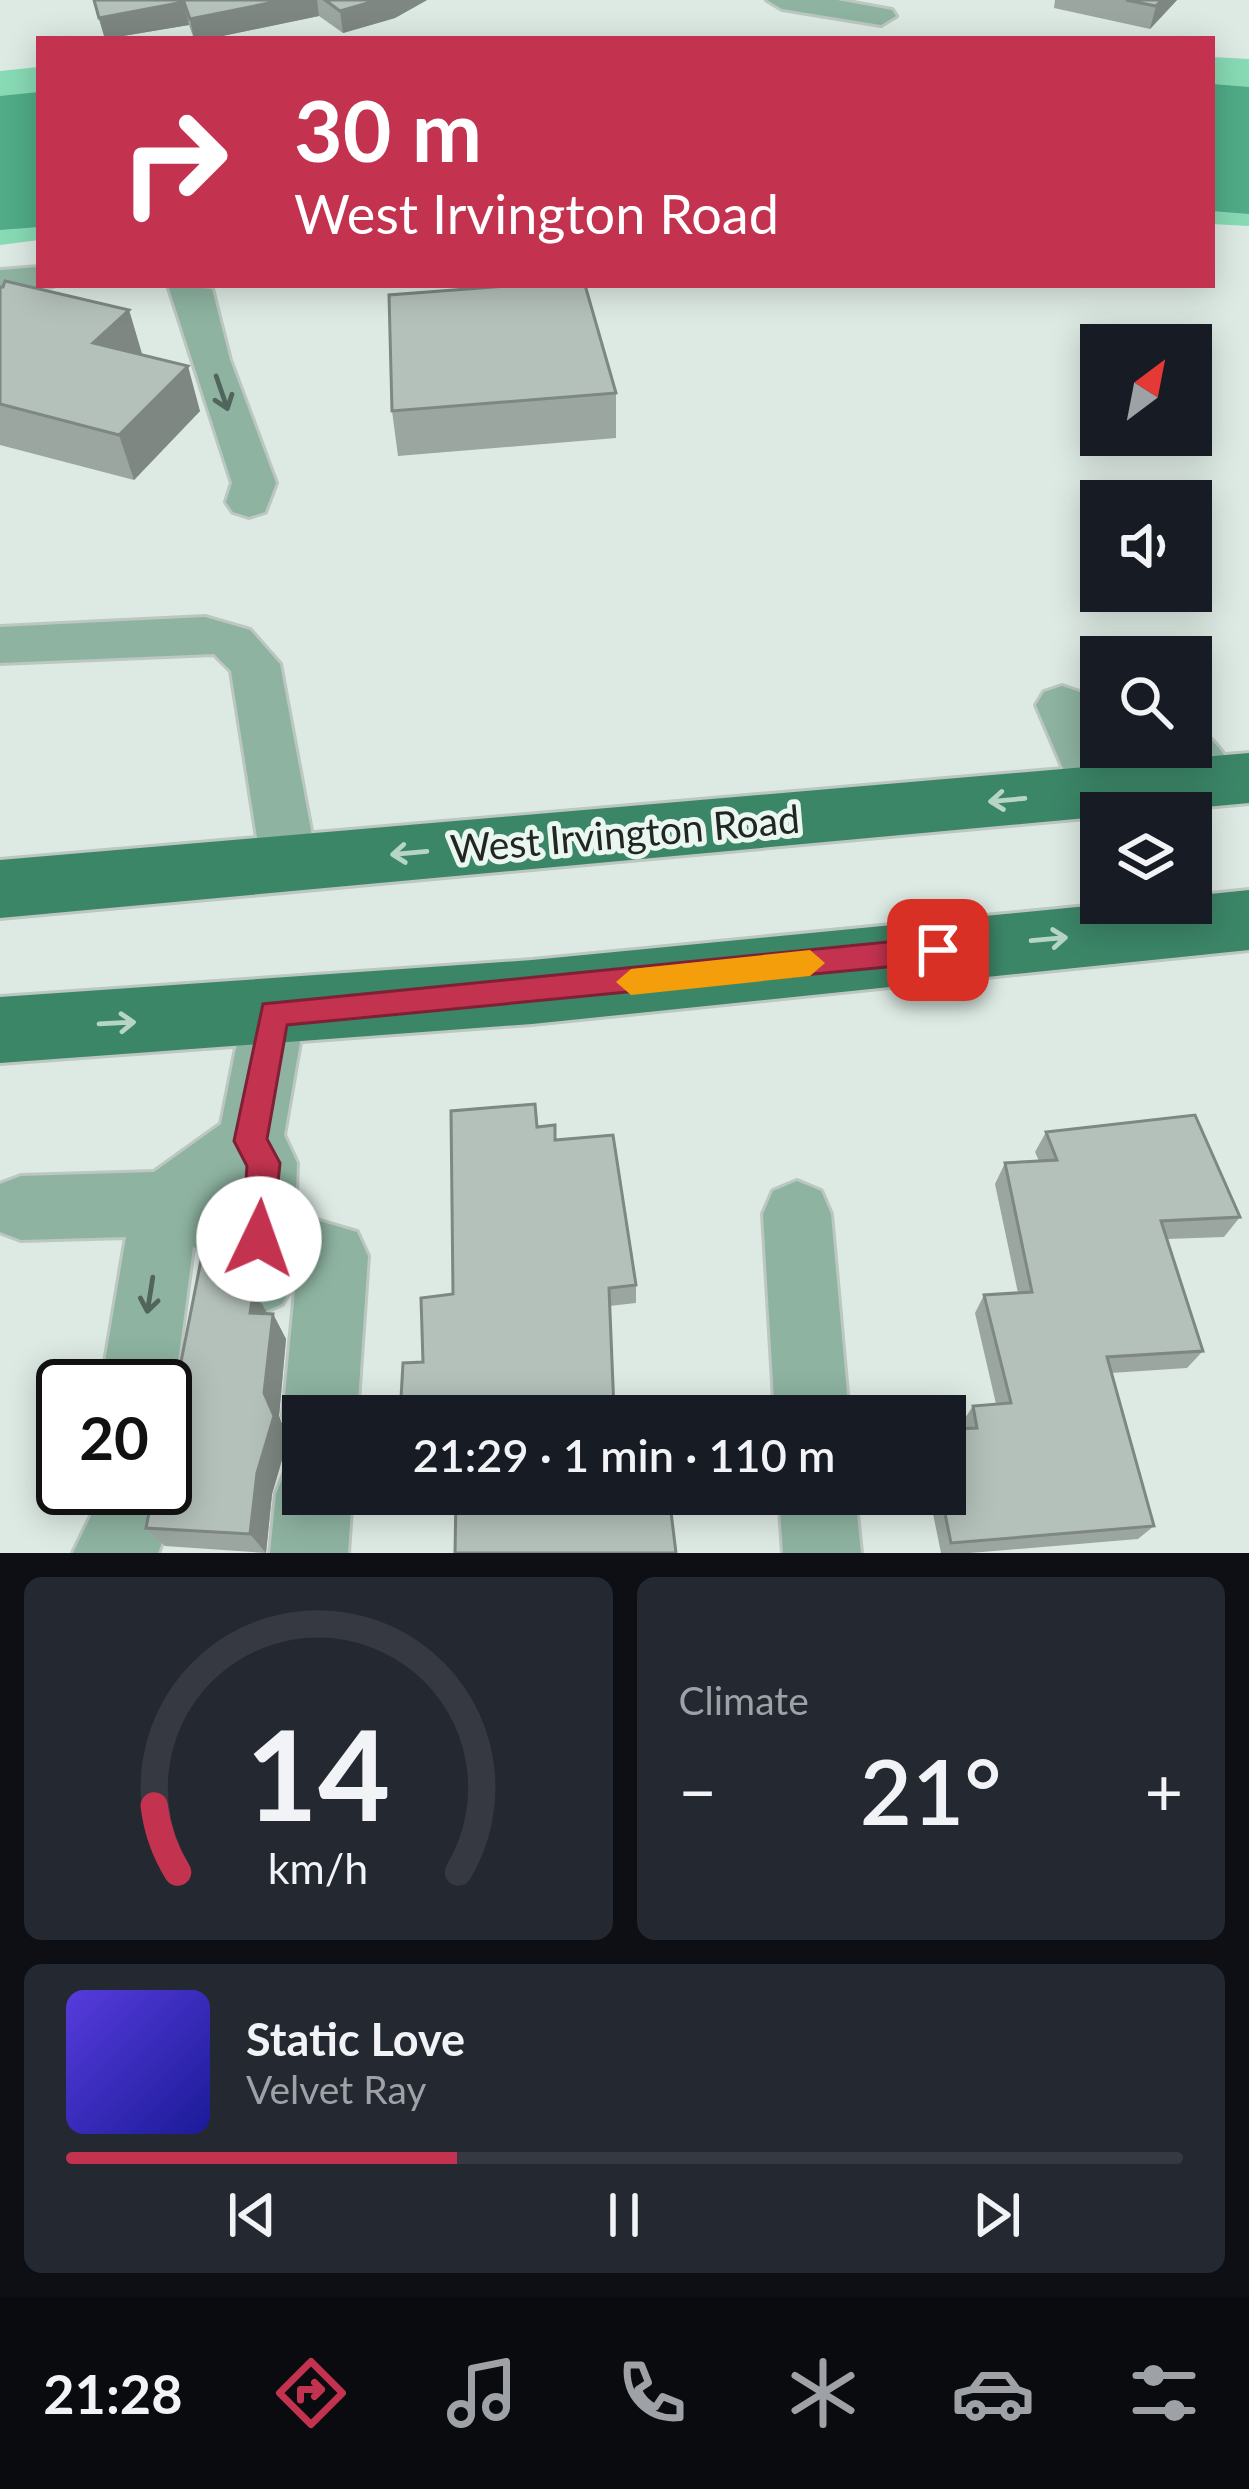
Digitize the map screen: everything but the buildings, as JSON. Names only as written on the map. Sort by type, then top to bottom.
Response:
[{"type":"main road","name":"West Irvington Road","points":[[0,889],[1175,783]]},
{"type":"main road","points":[[0,1030],[274,1013],[1215,912]]},
{"type":"street","points":[[782,0],[881,16]]},
{"type":"street","points":[[0,282],[36,278]]},
{"type":"street","points":[[192,288],[210,359],[254,483],[250,502]]},
{"type":"street","points":[[0,645],[205,634],[232,642],[256,664],[289,863]]},
{"type":"street","points":[[1062,705],[1175,783]]},
{"type":"street","points":[[140,1359],[165,1204],[250,1141],[274,1013]]},
{"type":"street","points":[[250,1141],[264,1163],[258,1259]]},
{"type":"street","points":[[21,1208],[165,1204],[258,1259],[333,1256],[322,1395]]},
{"type":"street","points":[[797,1214],[810,1395]]},
{"type":"street","points":[[88,1553],[99,1515]]},
{"type":"street","points":[[112,1553],[129,1530],[130,1515]]},
{"type":"street","points":[[309,1553],[312,1515]]},
{"type":"street","points":[[819,1515],[822,1553]]},
{"type":"shaded area","points":[[1215,57],[1249,59],[1249,226],[1215,224]]},
{"type":"shaded area","points":[[36,67],[36,240],[0,245],[0,71]]},
{"type":"shaded area","points":[[1215,84],[1249,87],[1249,214],[1215,211]]},
{"type":"shaded area","points":[[36,92],[36,227],[0,230],[0,96]]},
{"type":"slow traffic","points":[[631,982],[810,963]]},
{"type":"route","points":[[259,1239],[264,1163],[250,1141],[274,1013],[938,950]]}]
